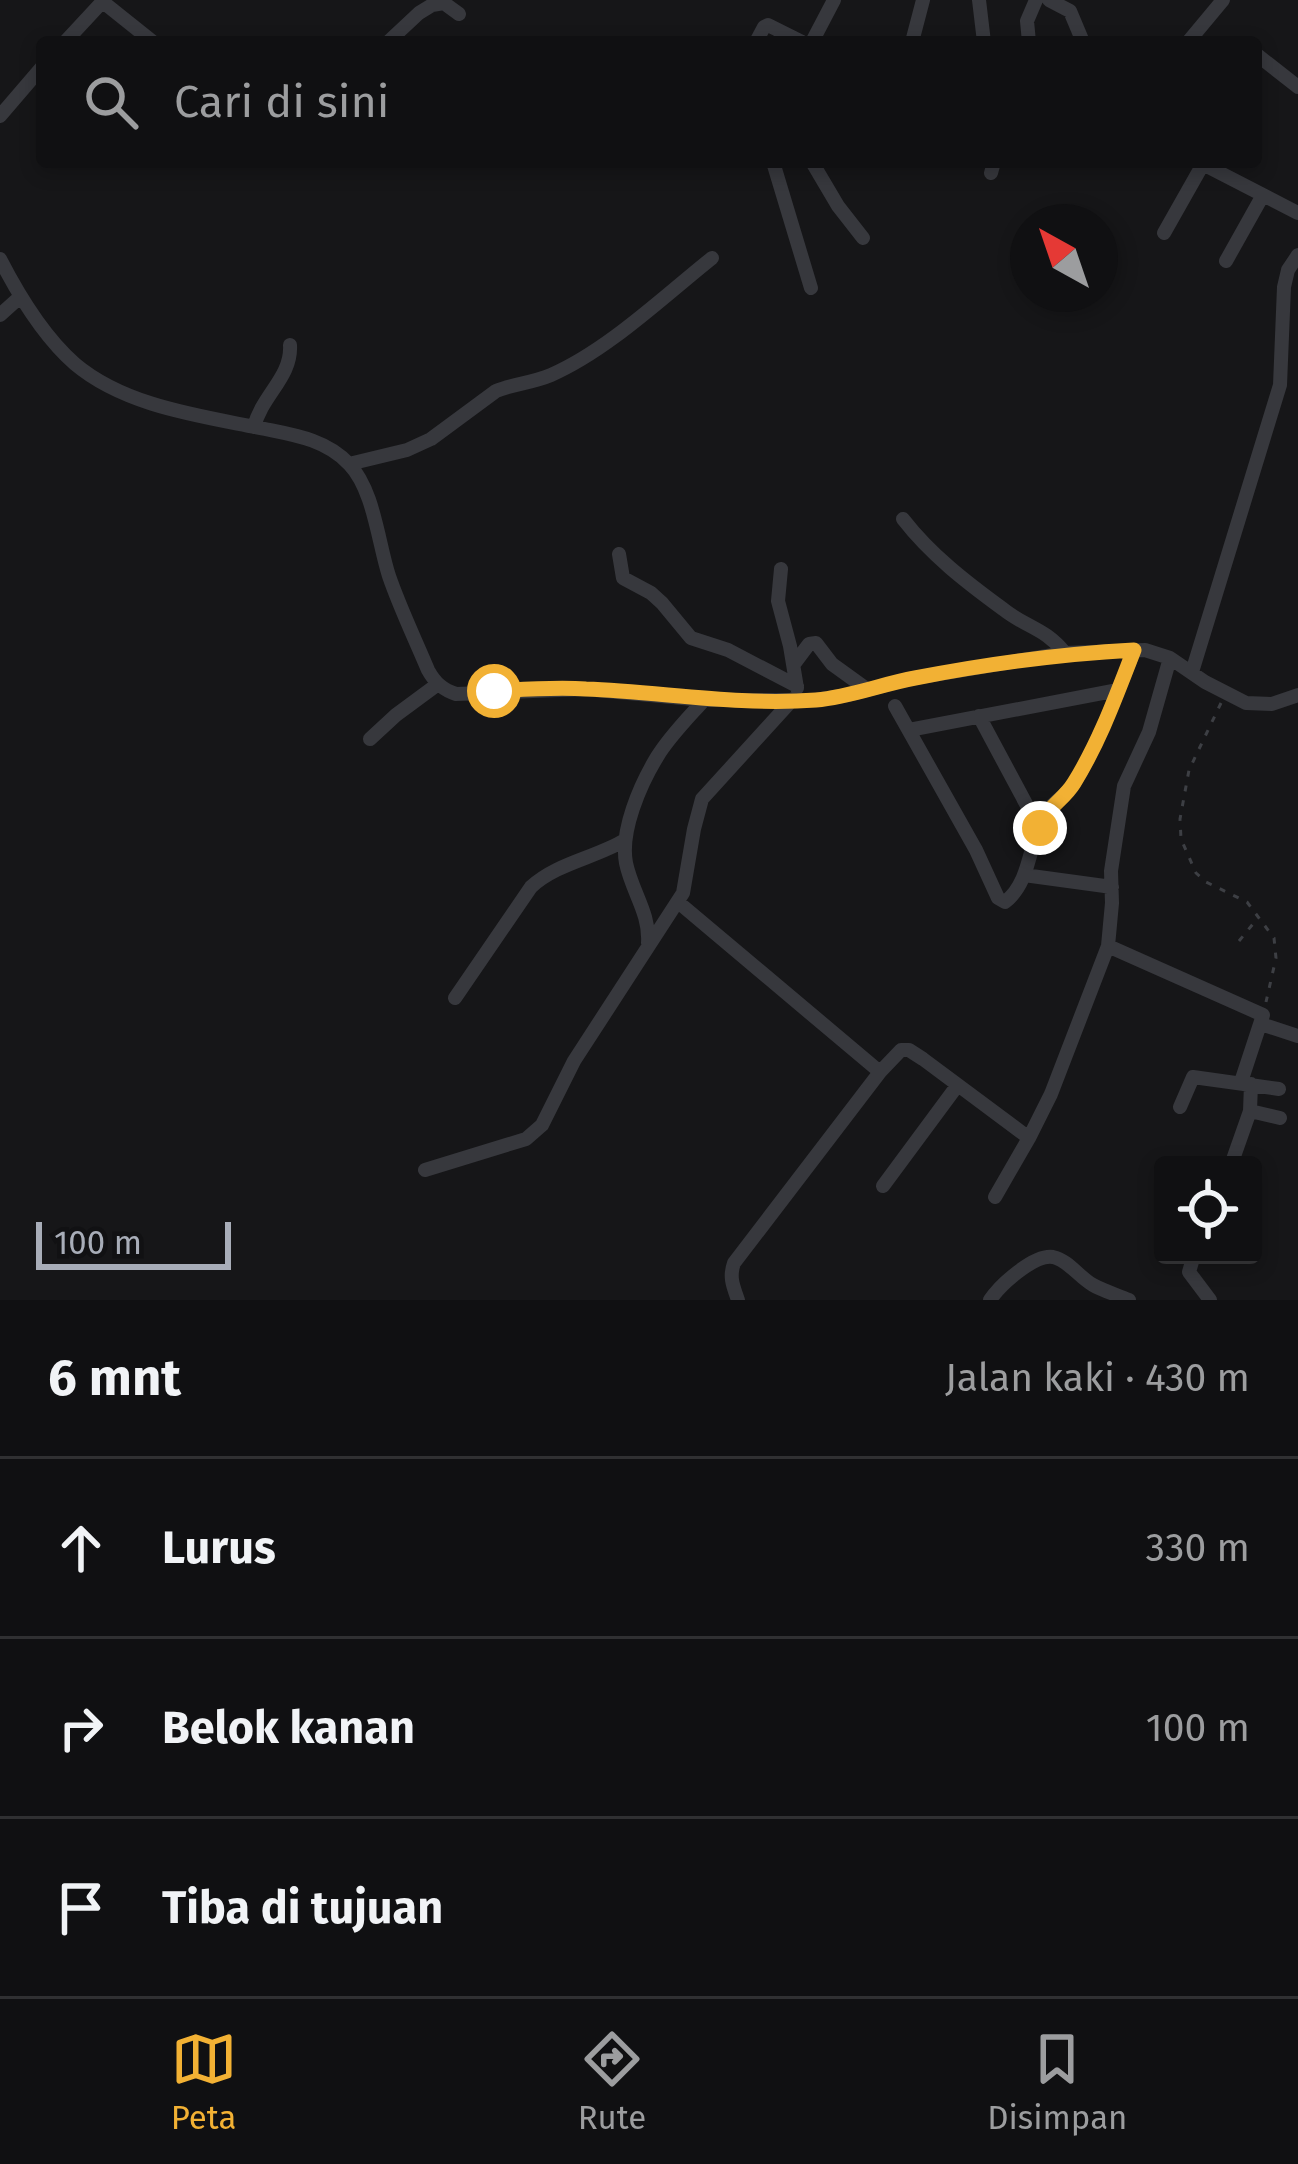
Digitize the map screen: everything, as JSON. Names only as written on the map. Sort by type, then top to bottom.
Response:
[{"type":"street","points":[[914,36],[923,0]]},
{"type":"street","points":[[979,0],[983,36]]},
{"type":"street","points":[[1029,36],[1028,21],[1036,0]]},
{"type":"street","points":[[1048,0],[1068,3],[1081,36]]},
{"type":"street","points":[[1193,36],[1223,0]]},
{"type":"street","points":[[71,36],[103,1],[147,36]]},
{"type":"street","points":[[814,36],[828,2]]},
{"type":"street","points":[[395,36],[432,5],[444,3],[459,14]]},
{"type":"street","points":[[759,36],[768,25],[790,36]]},
{"type":"street","points":[[1262,59],[1298,87]]},
{"type":"street","points":[[0,116],[36,74]]},
{"type":"street","points":[[775,168],[812,288]]},
{"type":"street","points":[[816,168],[863,238]]},
{"type":"street","points":[[1164,233],[1198,168]]},
{"type":"street","points":[[1211,168],[1298,212]]},
{"type":"street","points":[[1226,261],[1263,195]]},
{"type":"street","points":[[1192,672],[1280,385],[1285,278],[1298,255]]},
{"type":"street","points":[[349,464],[430,440],[496,391],[555,374],[605,342],[712,258]]},
{"type":"street","points":[[0,259],[20,297],[70,360],[95,378],[130,396],[183,412],[315,441],[349,464],[367,494],[397,596],[428,670],[438,685],[456,694],[585,688],[704,700],[795,695],[814,700],[1065,653],[1145,650],[1170,658],[1246,703],[1263,705],[1298,695]]},
{"type":"street","points":[[0,315],[20,297]]},
{"type":"street","points":[[254,427],[258,411],[288,368],[290,345]]},
{"type":"street","points":[[903,519],[938,559],[1004,610],[1052,637],[1065,653]]},
{"type":"street","points":[[619,554],[622,577],[662,603],[691,638],[728,650],[795,695]]},
{"type":"street","points":[[425,1170],[526,1139],[542,1125],[574,1061],[678,902],[703,799],[795,695],[794,664],[778,602],[781,569]]},
{"type":"street","points":[[794,664],[808,644],[817,643],[832,664],[868,690]]},
{"type":"street","points":[[896,706],[1001,901],[1010,899],[1024,875],[1043,814],[1065,796],[1095,747],[1134,650]]},
{"type":"street","points":[[995,1197],[1051,1094],[1108,946],[1111,871],[1124,786],[1150,732],[1170,658]]},
{"type":"street","points":[[370,739],[438,685]]},
{"type":"street","points":[[910,730],[1118,690]]},
{"type":"street","points":[[647,948],[646,918],[625,858],[625,840],[642,786],[658,755],[704,700]]},
{"type":"street","points":[[979,716],[1040,828]]},
{"type":"street","points":[[455,998],[531,887],[549,872],[606,852],[625,840]]},
{"type":"street","points":[[1024,875],[1112,887]]},
{"type":"street","points":[[678,902],[880,1072]]},
{"type":"street","points":[[1108,946],[1298,1036]]},
{"type":"street","points":[[1234,1156],[1250,1111],[1246,1083],[1262,1020]]},
{"type":"street","points":[[738,1300],[731,1273],[734,1263],[880,1072],[902,1050],[909,1049],[1029,1138]]},
{"type":"street","points":[[1180,1107],[1192,1077],[1279,1089]]},
{"type":"street","points":[[883,1186],[957,1086]]},
{"type":"street","points":[[1250,1111],[1280,1118]]},
{"type":"street","points":[[991,1300],[1011,1278],[1046,1257],[1056,1258],[1090,1283],[1129,1300]]},
{"type":"street","points":[[1191,1264],[1189,1272],[1210,1300]]},
{"type":"path","points":[[1226,693],[1190,770],[1180,830],[1196,872],[1247,902],[1270,932],[1276,946],[1262,1020]]},
{"type":"path","points":[[1239,941],[1258,916]]},
{"type":"route","points":[[494,691],[585,688],[704,700],[814,700],[1065,653],[1134,650],[1095,747],[1065,796],[1043,814],[1040,828]]}]
